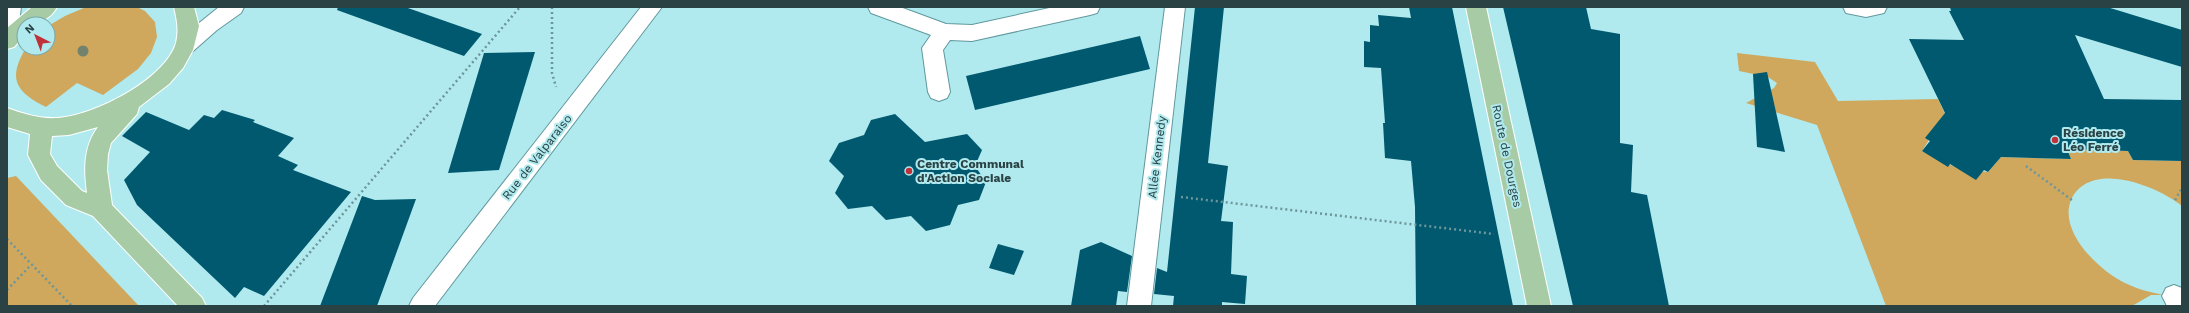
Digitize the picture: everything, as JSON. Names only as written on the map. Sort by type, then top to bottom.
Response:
[{"type":"main road","points":[[7,40],[21,26],[47,7]]},
{"type":"main road","points":[[101,209],[96,176],[98,147],[108,131],[138,98],[160,80],[175,63],[185,46],[190,29],[189,17],[184,7]]},
{"type":"main road","name":"Route de Dourges","points":[[1476,7],[1539,306]]},
{"type":"main road","points":[[7,117],[36,126],[61,126],[90,121],[112,112],[138,98]]},
{"type":"main road","points":[[7,138],[36,126]]},
{"type":"main road","points":[[36,126],[39,155],[49,173],[74,198],[101,209],[194,306]]},
{"type":"street","points":[[7,40],[12,7]]},
{"type":"street","points":[[185,46],[210,24],[234,7]]},
{"type":"street","name":"Rue de Valparaiso","points":[[422,306],[652,7]]},
{"type":"street","points":[[878,7],[945,32],[972,33],[1090,7]]},
{"type":"street","name":"Allée Kennedy","points":[[1139,306],[1175,7]]},
{"type":"street","points":[[1853,7],[1866,9],[1877,7]]},
{"type":"street","points":[[939,92],[932,48],[945,32]]},
{"type":"path","points":[[264,306],[520,7]]},
{"type":"path","points":[[552,7],[552,73],[566,118]]},
{"type":"path","points":[[2026,166],[2072,200]]},
{"type":"path","points":[[2175,200],[2182,188]]},
{"type":"path","points":[[1153,194],[1524,238]]},
{"type":"path","points":[[7,239],[72,306]]},
{"type":"path","points":[[7,290],[31,265]]},
{"type":"shaded area","points":[[86,7],[137,7],[145,11],[155,22],[157,37],[151,53],[138,69],[103,95],[77,83],[46,107],[21,90],[16,76],[17,68],[22,56],[56,56],[56,21]]},
{"type":"shaded area","points":[[1737,53],[1815,62],[1838,101],[1938,99],[1945,114],[1922,151],[1959,169],[1988,172],[2001,157],[2071,159],[2067,149],[2128,151],[2133,160],[2182,161],[2182,206],[2171,198],[2141,185],[2124,180],[2108,179],[2093,181],[2080,188],[2071,200],[2069,212],[2070,225],[2076,237],[2084,249],[2104,269],[2130,285],[2163,295],[2151,295],[2132,306],[1886,306],[1817,125],[1746,103],[1774,88],[1777,83],[1768,77],[1739,71]]},
{"type":"shaded area","points":[[16,176],[139,306],[7,306],[7,178]]},
{"type":"building","points":[[338,7],[405,7],[482,34],[464,56],[337,10]]},
{"type":"building","points":[[1195,7],[1224,7],[1208,163],[1228,166],[1221,221],[1233,222],[1231,274],[1247,276],[1245,304],[1222,302],[1222,306],[1173,306],[1174,296],[1154,294],[1157,268],[1167,272]]},
{"type":"building","points":[[1409,7],[1452,7],[1513,306],[1416,306],[1415,207],[1411,161],[1385,158],[1383,123],[1385,123],[1381,68],[1364,67],[1364,41],[1370,42],[1370,25],[1379,26],[1378,15],[1411,18]]},
{"type":"building","points":[[1503,7],[1586,7],[1591,29],[1620,34],[1620,143],[1633,145],[1631,192],[1647,195],[1669,306],[1573,306]]},
{"type":"building","points":[[1950,7],[2107,7],[2182,30],[2182,67],[2075,35],[2104,99],[2182,100],[2182,161],[2133,160],[2128,151],[2067,149],[2071,159],[2001,157],[1988,172],[1984,170],[1976,180],[1950,164],[1948,167],[1922,151],[1930,141],[1925,138],[1945,113],[1909,39],[1964,40],[1949,11],[1951,11]]},
{"type":"building","points":[[1140,36],[1150,69],[975,110],[966,76]]},
{"type":"building","points":[[535,52],[499,170],[448,173],[484,53]]},
{"type":"building","points":[[1767,72],[1785,152],[1757,147],[1753,74]]},
{"type":"building","points":[[222,110],[255,120],[253,122],[294,138],[278,156],[298,165],[293,170],[351,192],[264,296],[244,287],[235,298],[137,205],[124,180],[150,152],[122,136],[146,112],[189,130],[204,115],[214,118]]},
{"type":"building","name":"Centre Communal d'Action Sociale","points":[[895,114],[925,142],[967,134],[982,150],[975,166],[986,182],[979,200],[958,205],[950,225],[926,231],[911,216],[886,220],[872,206],[848,209],[835,193],[844,176],[829,161],[839,143],[864,135],[871,120]]},
{"type":"building","points":[[362,196],[375,200],[416,199],[377,306],[320,306]]},
{"type":"building","points":[[1101,242],[1132,256],[1127,292],[1118,291],[1116,306],[1071,306],[1080,250]]},
{"type":"building","points":[[998,244],[1024,251],[1014,275],[989,268]]},
{"type":"place","name":"Résidence Léo Ferré","points":[[2055,140]]},
{"type":"place","name":"Centre Communal d'Action Sociale","points":[[909,171]]}]
